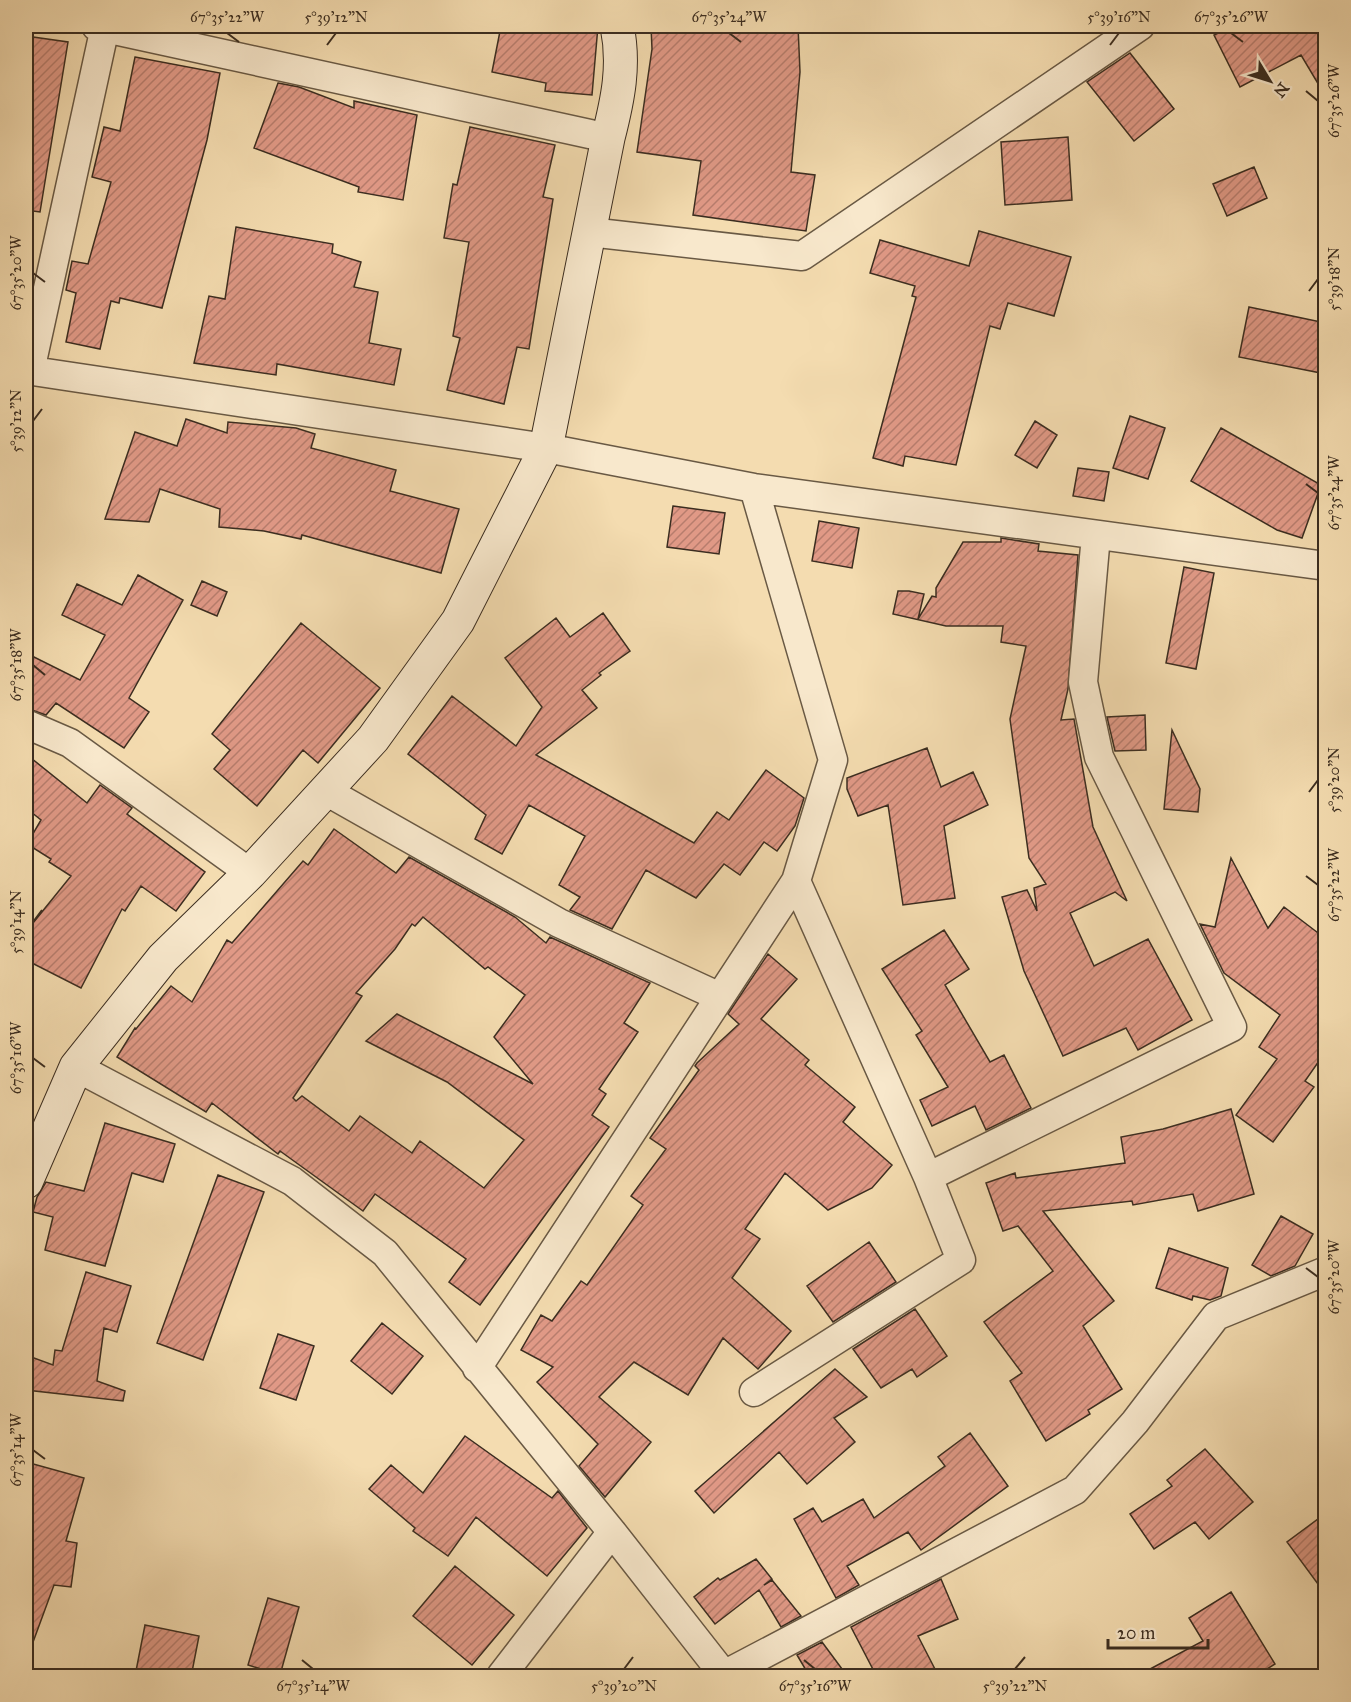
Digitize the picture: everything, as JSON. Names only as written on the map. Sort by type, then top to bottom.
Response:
[{"type":"street","points":[[608,138],[100,26],[28,370],[546,448],[754,488],[1326,566]]},
{"type":"street","points":[[26,1182],[76,1067],[162,958],[250,873],[373,739],[458,621],[546,448],[608,138],[621,90],[622,48],[617,26]]},
{"type":"street","points":[[589,232],[802,256],[1140,26]]},
{"type":"street","points":[[477,1368],[796,881],[833,760],[754,488]]},
{"type":"street","points":[[928,1177],[1232,1027],[1098,757],[1083,682],[1096,535]]},
{"type":"street","points":[[26,724],[70,743],[250,873]]},
{"type":"street","points":[[326,791],[559,923],[720,997]]},
{"type":"street","points":[[754,1392],[962,1260],[928,1177],[796,881]]},
{"type":"street","points":[[76,1067],[292,1181],[385,1253],[612,1532],[724,1675],[1075,1490],[1135,1422],[1216,1316],[1326,1271]]},
{"type":"street","points":[[501,1677],[612,1532]]},
{"type":"building","points":[[501,26],[598,26],[592,95],[545,91],[546,83],[492,72]]},
{"type":"building","points":[[651,26],[798,26],[800,72],[791,172],[815,175],[806,231],[693,215],[701,161],[637,152],[652,49]]},
{"type":"building","points":[[1232,26],[1326,26],[1326,97],[1301,55],[1240,87],[1214,35]]},
{"type":"building","points":[[26,36],[68,42],[40,212],[26,210]]},
{"type":"building","points":[[1130,53],[1174,109],[1134,141],[1087,82]]},
{"type":"building","points":[[135,57],[220,73],[207,140],[162,308],[120,298],[119,303],[111,301],[100,349],[66,342],[76,293],[66,290],[72,261],[88,264],[111,182],[92,177],[104,127],[120,131]]},
{"type":"building","points":[[278,83],[299,87],[354,108],[354,101],[417,115],[403,200],[358,192],[359,187],[254,148]]},
{"type":"building","points":[[470,127],[555,145],[543,197],[553,199],[529,349],[517,347],[504,404],[447,390],[460,338],[453,336],[469,242],[444,238],[453,184],[457,185]]},
{"type":"building","points":[[1068,137],[1072,200],[1005,205],[1001,142]]},
{"type":"building","points":[[1254,167],[1267,198],[1227,216],[1213,184]]},
{"type":"building","points":[[236,227],[333,244],[332,253],[361,262],[354,287],[378,292],[369,343],[401,349],[394,385],[277,364],[276,375],[194,363],[209,296],[225,299]]},
{"type":"building","points":[[979,231],[1071,257],[1054,316],[1008,303],[1000,329],[990,326],[956,465],[905,456],[903,466],[873,458],[916,297],[912,296],[915,286],[870,273],[880,240],[969,266]]},
{"type":"building","points":[[1249,307],[1326,323],[1326,374],[1239,357]]},
{"type":"building","points":[[1130,416],[1165,428],[1148,479],[1113,468]]},
{"type":"building","points":[[186,419],[227,433],[228,422],[296,428],[315,434],[311,448],[396,470],[390,491],[459,509],[441,573],[302,535],[301,539],[264,531],[219,527],[220,509],[160,489],[149,522],[105,519],[135,432],[177,446]]},
{"type":"building","points":[[1035,421],[1057,435],[1037,468],[1015,455]]},
{"type":"building","points":[[1221,428],[1321,485],[1302,538],[1277,530],[1191,481]]},
{"type":"building","points":[[1078,468],[1109,472],[1104,501],[1073,496]]},
{"type":"building","points":[[673,506],[725,513],[719,554],[667,547]]},
{"type":"building","points":[[819,521],[859,528],[852,568],[812,561]]},
{"type":"building","points":[[1001,538],[1039,544],[1038,551],[1078,555],[1068,689],[1061,720],[1074,719],[1093,827],[1127,901],[1115,892],[1070,913],[1094,966],[1148,939],[1192,1020],[1138,1050],[1126,1028],[1063,1056],[1024,971],[1002,897],[1027,890],[1037,911],[1034,888],[1046,884],[1029,858],[1010,719],[1026,646],[1001,642],[1003,626],[946,626],[893,614],[898,591],[924,594],[918,619],[932,596],[936,597],[936,588],[963,542],[1001,542]]},
{"type":"building","points":[[1184,567],[1214,573],[1196,669],[1166,663]]},
{"type":"building","points":[[138,575],[183,600],[129,698],[149,712],[124,748],[56,703],[46,715],[26,708],[26,653],[80,680],[105,635],[62,615],[77,584],[122,605]]},
{"type":"building","points":[[202,581],[227,592],[217,616],[191,605]]},
{"type":"building","points":[[603,613],[630,651],[599,673],[601,675],[582,690],[597,708],[536,755],[694,843],[717,812],[729,820],[766,770],[804,798],[795,826],[777,851],[764,842],[740,875],[724,864],[696,898],[646,870],[612,929],[570,910],[580,897],[559,885],[585,836],[529,805],[502,854],[475,839],[486,815],[408,754],[452,696],[516,746],[542,707],[505,658],[556,618],[570,637]]},
{"type":"building","points":[[301,623],[380,688],[318,763],[303,750],[257,806],[214,769],[230,750],[212,734]]},
{"type":"building","points":[[1145,715],[1146,750],[1115,751],[1107,717]]},
{"type":"building","points":[[1172,730],[1200,789],[1198,812],[1164,809]]},
{"type":"building","points":[[927,748],[941,787],[973,772],[988,805],[944,826],[955,898],[903,905],[888,805],[858,816],[847,789],[847,778]]},
{"type":"building","points":[[26,754],[87,803],[100,785],[132,808],[127,814],[205,872],[176,911],[141,886],[125,911],[122,909],[81,988],[26,960],[26,938],[33,923],[71,876],[49,862],[51,859],[27,844],[41,820],[26,808]]},
{"type":"building","points":[[334,829],[396,873],[409,857],[515,917],[546,943],[550,937],[650,983],[624,1023],[638,1032],[599,1089],[606,1094],[592,1115],[609,1127],[480,1305],[449,1282],[466,1259],[375,1194],[363,1211],[280,1151],[278,1154],[212,1103],[206,1112],[117,1057],[135,1028],[171,986],[192,1002],[227,940],[232,943],[303,861],[308,865]],"holes":[[[423,917],[485,969],[488,967],[525,995],[494,1037],[533,1084],[397,1014],[366,1041],[447,1082],[524,1140],[484,1188],[420,1141],[412,1153],[360,1116],[349,1131],[302,1096],[296,1101],[293,1098],[362,996],[356,993],[395,949],[412,924],[415,926]]]},
{"type":"building","points":[[1231,858],[1268,928],[1284,907],[1326,939],[1326,1051],[1305,1081],[1314,1087],[1273,1142],[1236,1115],[1277,1059],[1259,1047],[1280,1015],[1224,973],[1200,924],[1215,927]]},
{"type":"building","points":[[944,930],[969,969],[945,985],[990,1062],[1004,1055],[1031,1108],[986,1130],[975,1106],[932,1126],[920,1100],[948,1087],[916,1035],[922,1031],[882,969]]},
{"type":"building","points":[[768,954],[797,979],[761,1019],[809,1060],[805,1065],[855,1107],[843,1122],[892,1165],[872,1188],[828,1210],[785,1173],[745,1229],[760,1239],[732,1278],[791,1331],[758,1369],[723,1338],[688,1395],[634,1362],[599,1397],[651,1442],[605,1497],[579,1466],[598,1444],[537,1382],[553,1367],[521,1350],[541,1315],[552,1321],[581,1281],[587,1285],[643,1205],[631,1196],[666,1149],[650,1138],[699,1070],[695,1066],[697,1063],[739,1024],[728,1014]]},
{"type":"building","points":[[1231,1109],[1254,1194],[1198,1211],[1193,1194],[1133,1205],[1132,1201],[1043,1211],[1114,1301],[1083,1326],[1122,1389],[1088,1410],[1090,1414],[1046,1441],[1010,1381],[1022,1373],[984,1322],[1053,1271],[1018,1226],[1003,1231],[986,1183],[1015,1173],[1016,1178],[1125,1163],[1121,1137],[1163,1129]]},
{"type":"building","points":[[105,1123],[175,1144],[163,1182],[132,1173],[105,1266],[45,1250],[53,1217],[33,1212],[37,1197],[46,1182],[84,1191]]},
{"type":"building","points":[[218,1175],[264,1192],[203,1360],[157,1343]]},
{"type":"building","points":[[1281,1216],[1313,1234],[1295,1266],[1271,1276],[1252,1265]]},
{"type":"building","points":[[869,1242],[896,1282],[833,1322],[807,1286]]},
{"type":"building","points":[[1169,1248],[1228,1268],[1221,1296],[1210,1300],[1193,1296],[1192,1300],[1156,1288]]},
{"type":"building","points":[[86,1272],[131,1286],[117,1332],[104,1328],[97,1381],[125,1391],[123,1401],[26,1390],[26,1355],[53,1365],[55,1350],[62,1351]]},
{"type":"building","points":[[915,1309],[947,1356],[917,1377],[912,1369],[881,1388],[853,1349]]},
{"type":"building","points":[[382,1323],[423,1356],[392,1394],[351,1361]]},
{"type":"building","points":[[278,1334],[314,1346],[296,1400],[260,1388]]},
{"type":"building","points":[[835,1369],[867,1397],[834,1418],[855,1442],[807,1484],[779,1452],[714,1513],[695,1491]]},
{"type":"building","points":[[970,1433],[1008,1486],[921,1550],[908,1532],[847,1566],[859,1585],[836,1598],[794,1519],[813,1508],[822,1522],[863,1499],[874,1518],[945,1466],[938,1457]]},
{"type":"building","points":[[465,1436],[552,1498],[558,1491],[587,1528],[547,1576],[476,1517],[448,1556],[413,1531],[415,1528],[369,1489],[391,1465],[423,1493]]},
{"type":"building","points":[[1205,1449],[1253,1502],[1209,1539],[1195,1522],[1154,1549],[1130,1514],[1172,1486],[1167,1480]]},
{"type":"building","points":[[26,1462],[84,1478],[66,1541],[77,1543],[71,1587],[54,1585],[29,1653],[26,1652]]},
{"type":"building","points":[[1326,1513],[1326,1595],[1287,1542]]},
{"type":"building","points":[[756,1559],[772,1579],[764,1585],[772,1580],[801,1616],[781,1627],[759,1590],[715,1624],[694,1597],[718,1578],[720,1580]]},
{"type":"building","points":[[455,1566],[514,1615],[472,1665],[413,1616]]},
{"type":"building","points":[[941,1579],[958,1619],[918,1636],[939,1677],[877,1677],[851,1627]]},
{"type":"building","points":[[1231,1592],[1275,1664],[1254,1677],[1135,1677],[1203,1641],[1189,1618]]},
{"type":"building","points":[[268,1598],[299,1607],[280,1675],[248,1665]]},
{"type":"building","points":[[145,1625],[199,1636],[191,1677],[166,1677],[136,1671]]},
{"type":"building","points":[[822,1642],[848,1677],[810,1677],[797,1655]]}]
